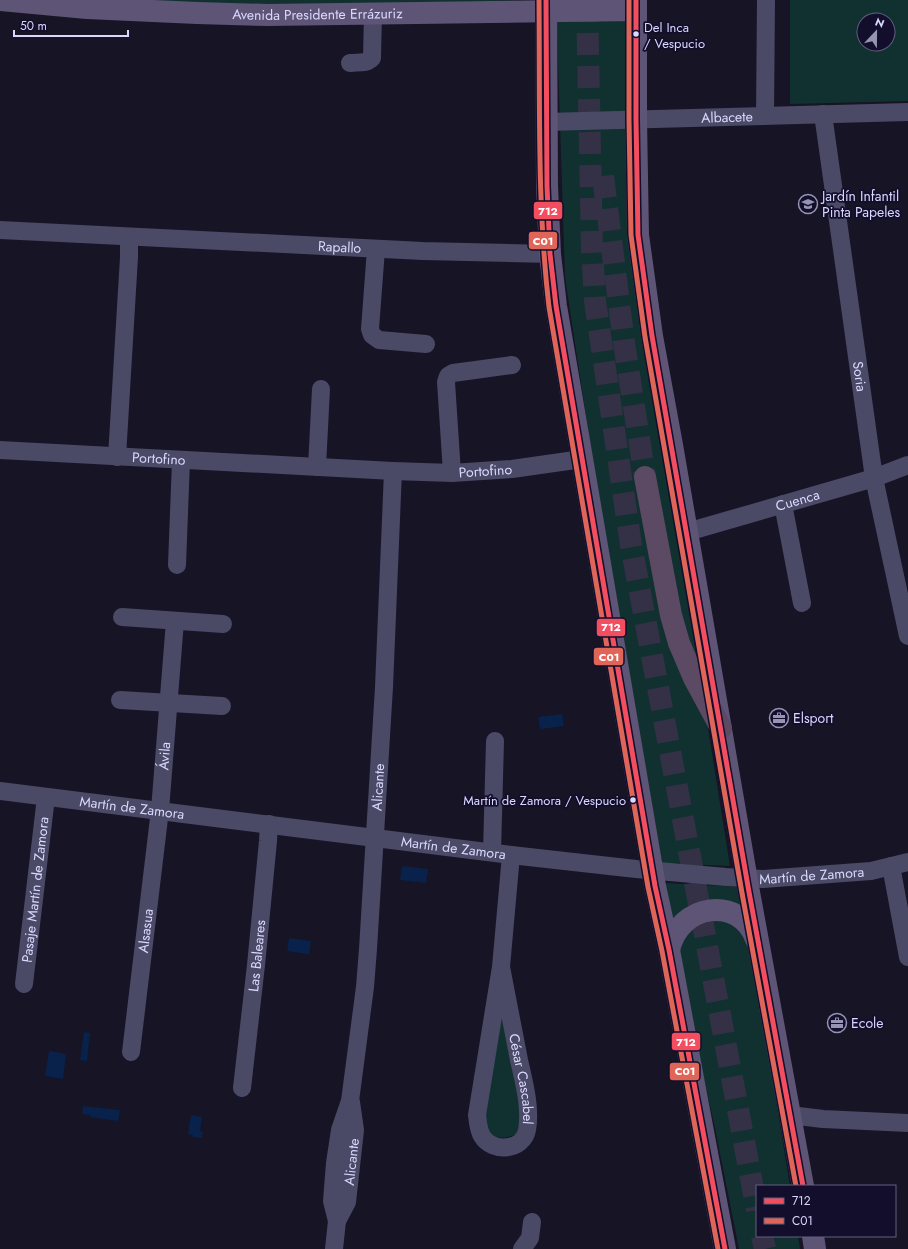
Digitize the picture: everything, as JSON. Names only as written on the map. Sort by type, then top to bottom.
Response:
[{"type":"highway","points":[[645,477],[671,615],[679,643],[694,678],[721,728]]},
{"type":"main road","name":"Avenida Presidente Errázuriz","points":[[0,0],[87,8],[197,13],[267,7],[373,13],[546,6],[636,5]]},
{"type":"main road","points":[[636,5],[638,235],[652,336],[747,879],[803,1185]]},
{"type":"main road","points":[[546,6],[547,186],[550,254],[556,306],[653,871],[725,1249]]},
{"type":"main road","points":[[669,950],[673,935],[686,919],[694,914],[704,911],[717,910],[734,914],[743,920],[756,936],[759,945]]},
{"type":"main road","points":[[812,1237],[815,1249]]},
{"type":"street","points":[[765,116],[766,0]]},
{"type":"street","points":[[350,63],[365,62],[372,58],[373,13]]},
{"type":"street","name":"Albacete","points":[[546,122],[908,112]]},
{"type":"street","name":"Soria","points":[[823,114],[874,478],[908,636]]},
{"type":"street","name":"Rapallo","points":[[0,230],[376,249],[550,254]]},
{"type":"street","points":[[117,457],[129,265],[129,237]]},
{"type":"street","points":[[376,249],[370,329],[372,335],[379,340],[426,344]]},
{"type":"street","points":[[452,472],[446,382],[448,376],[453,373],[512,365]]},
{"type":"street","points":[[317,467],[321,388]]},
{"type":"street","name":"Portofino","points":[[0,450],[181,461],[393,471],[452,472],[512,469],[582,459]]},
{"type":"street","points":[[177,565],[181,461]]},
{"type":"street","name":"Cuenca","points":[[687,532],[874,478],[908,465]]},
{"type":"street","name":"Alicante","points":[[334,1249],[337,1221],[347,1202],[355,1130],[350,1101],[365,987],[375,837],[393,471]]},
{"type":"street","points":[[782,504],[802,602]]},
{"type":"street","points":[[122,617],[223,624]]},
{"type":"street","name":"Ávila","points":[[160,810],[175,621]]},
{"type":"street","points":[[120,700],[222,706]]},
{"type":"street","points":[[492,852],[494,741]]},
{"type":"street","name":"Martín de Zamora","points":[[0,791],[511,855],[653,871],[747,879],[871,871],[899,864]]},
{"type":"street","name":"Pasaje Martín de Zamora","points":[[24,984],[46,796]]},
{"type":"street","name":"Alsasua","points":[[131,1052],[160,810]]},
{"type":"street","name":"Las Baleares","points":[[242,1088],[256,965],[269,824]]},
{"type":"street","name":"César Cascabel","points":[[501,968],[525,1088],[528,1113],[528,1128],[526,1135],[521,1141],[512,1146],[501,1148],[493,1146],[485,1140],[478,1126],[477,1115],[501,968],[511,855]]},
{"type":"street","points":[[899,864],[908,957]]},
{"type":"street","points":[[790,1115],[823,1119],[908,1123]]},
{"type":"street","points":[[522,1249],[530,1238],[532,1222]]},
{"type":"green space","points":[[105,0],[525,0],[247,7]]},
{"type":"green space","points":[[556,0],[627,0],[671,497],[730,866],[662,863],[595,476],[565,277]]},
{"type":"green space","points":[[790,0],[908,0],[908,101],[790,104]]},
{"type":"green space","points":[[664,883],[741,887],[790,1185],[756,1185],[756,1237],[798,1237],[800,1249],[739,1249],[715,1128],[686,997]]},
{"type":"green space","points":[[501,1005],[522,1111],[517,1134],[501,1138],[494,1136],[488,1130],[485,1114]]},
{"type":"water","points":[[562,714],[564,726],[540,729],[538,717]]},
{"type":"water","points":[[402,866],[428,869],[426,883],[400,880]]},
{"type":"water","points":[[289,938],[311,941],[309,954],[287,951]]},
{"type":"water","points":[[84,1032],[90,1033],[87,1061],[80,1060]]},
{"type":"water","points":[[49,1051],[66,1054],[63,1079],[45,1076]]},
{"type":"water","points":[[83,1106],[120,1110],[118,1121],[90,1117],[90,1115],[82,1114]]},
{"type":"water","points":[[191,1115],[202,1117],[200,1131],[203,1132],[202,1138],[193,1137],[193,1135],[188,1134]]},
{"type":"tunnel","points":[[587,0],[592,248],[595,301],[631,545],[756,1205]]},
{"type":"tunnel","points":[[603,176],[624,343],[645,477]]},
{"type":"tunnel","points":[[762,1237],[765,1249]]},
{"type":"transit line","name":"C01","points":[[539,0],[539,116],[541,192],[545,269],[549,307],[648,887],[662,951],[718,1249]]},
{"type":"transit line","name":"712","points":[[546,0],[547,186],[550,254],[556,306],[655,886],[669,950],[725,1249]]},
{"type":"transit line","name":"C01","points":[[629,0],[631,235],[645,337],[742,893],[796,1185]]},
{"type":"transit line","name":"712","points":[[636,0],[638,235],[652,336],[749,892],[803,1185]]},
{"type":"place","name":"Del Inca / Vespucio","points":[[636,34]]},
{"type":"place","name":"Jardín Infantil Pinta Papeles","points":[[808,204]]},
{"type":"place","name":"Elsport","points":[[779,718]]},
{"type":"place","name":"Martín de Zamora / Vespucio","points":[[633,800]]},
{"type":"place","name":"Ecole","points":[[837,1023]]}]
